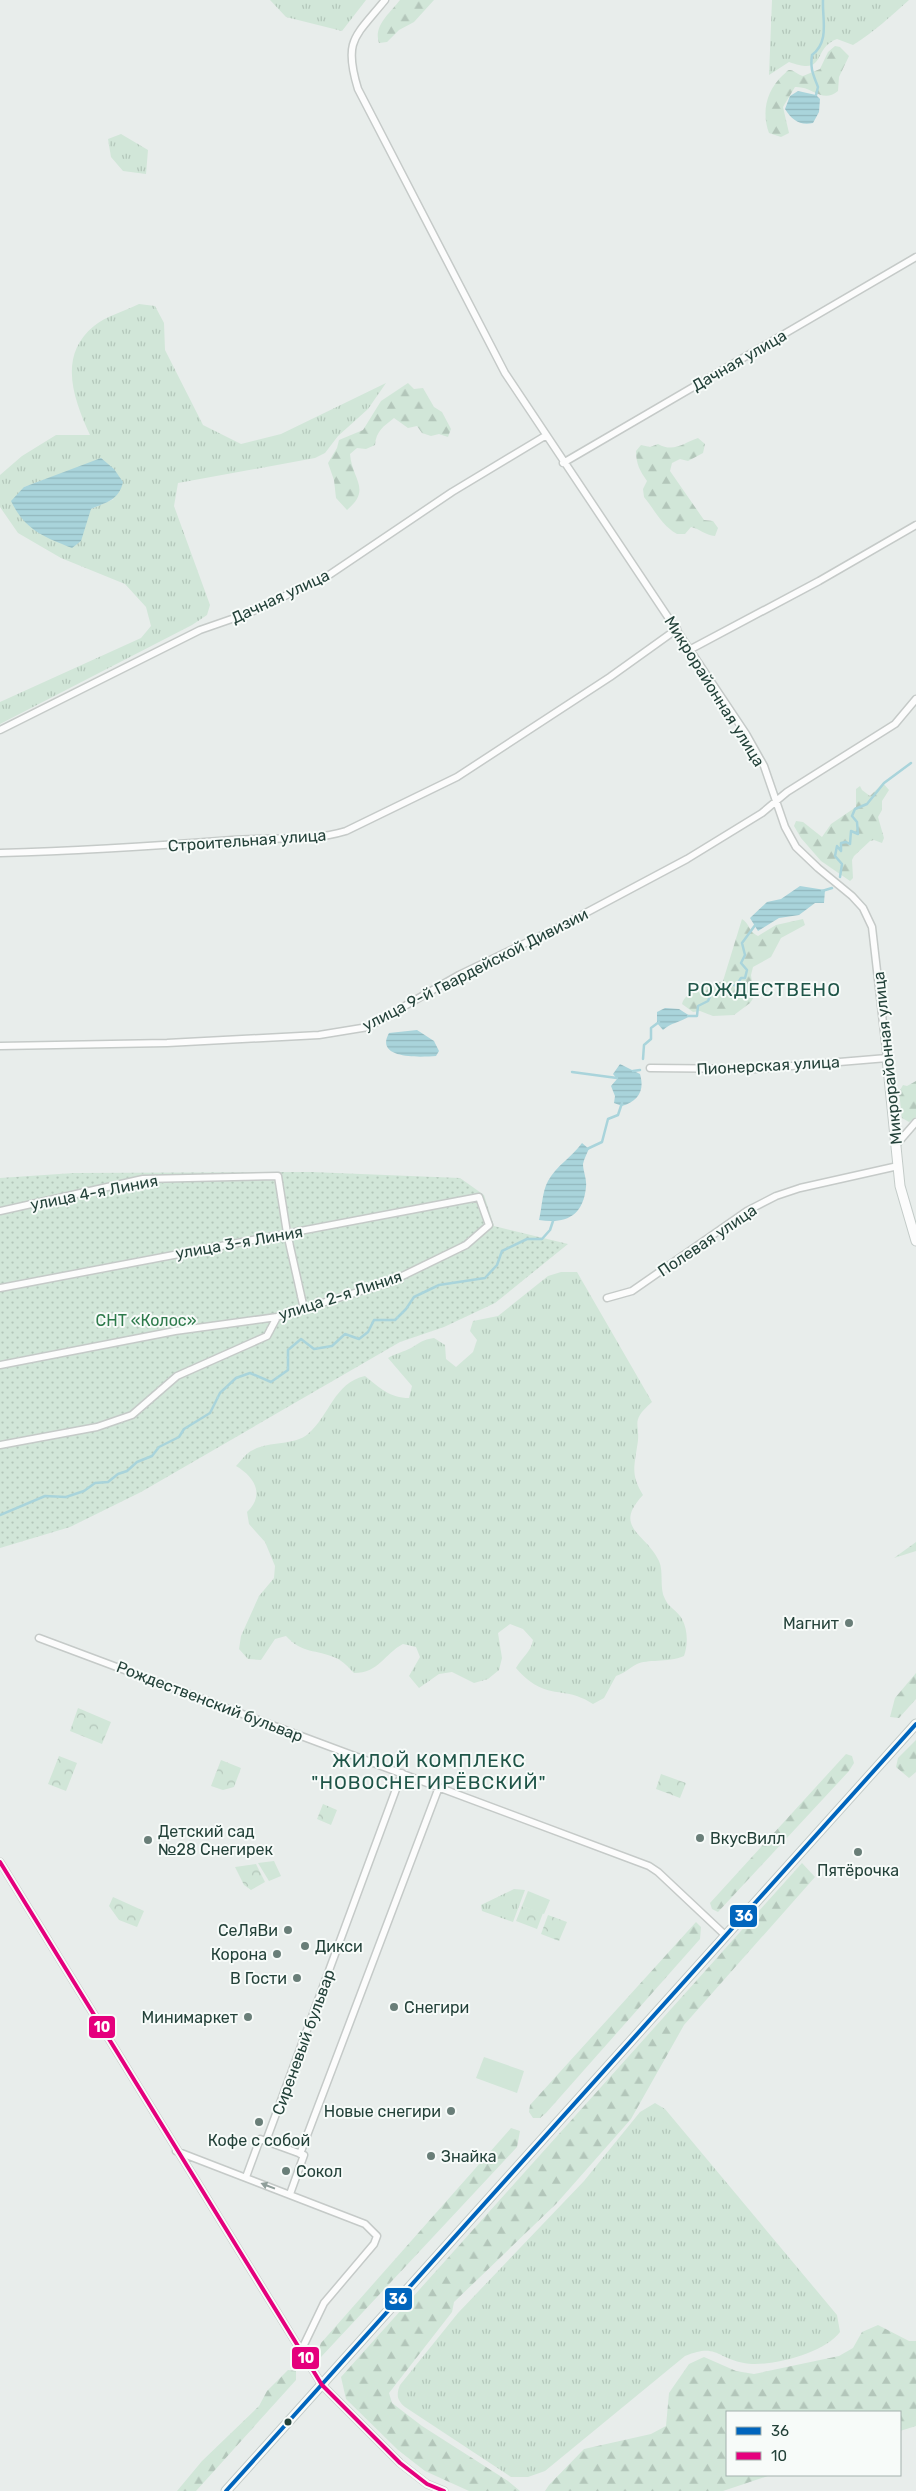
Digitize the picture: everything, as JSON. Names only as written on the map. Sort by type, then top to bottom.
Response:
[{"type":"street","name":"Микрорайонная улица","points":[[385,0],[355,39],[350,52],[351,66],[358,89],[496,357],[545,436],[691,649],[746,734],[764,766],[785,826],[796,847],[852,896],[863,908],[872,927],[898,1166],[904,1205],[916,1241]]},
{"type":"street","name":"Дачная улица","points":[[563,463],[916,257]]},
{"type":"street","name":"Дачная улица","points":[[0,730],[200,630],[249,613],[328,575],[452,492],[545,436]]},
{"type":"street","points":[[691,649],[819,581],[916,525]]},
{"type":"street","name":"Строительная улица","points":[[0,853],[89,851],[234,840],[330,836],[346,831],[424,795],[458,776],[610,677],[677,629]]},
{"type":"street","name":"улица 9-й Гвардейской Дивизии","points":[[0,1046],[167,1043],[318,1035],[368,1027],[459,975],[563,925],[688,859],[762,813],[777,800],[896,724],[916,699]]},
{"type":"street","name":"Пионерская улица","points":[[650,1068],[757,1069],[886,1058]]},
{"type":"street","points":[[896,1145],[916,1122]]},
{"type":"street","name":"Полевая улица","points":[[607,1298],[632,1291],[747,1211],[776,1196],[800,1188],[898,1166]]},
{"type":"street","name":"улица 4-я Линия","points":[[0,1211],[143,1179],[190,1176],[278,1176],[287,1233]]},
{"type":"street","name":"улица 3-я Линия","points":[[0,1288],[479,1197]]},
{"type":"street","name":"улица 2-я Линия","points":[[0,1365],[175,1331],[277,1317],[390,1282],[466,1245],[489,1225],[479,1197]]},
{"type":"street","points":[[287,1233],[304,1309]]},
{"type":"street","points":[[0,1445],[97,1427],[132,1415],[177,1376],[267,1336],[277,1317]]},
{"type":"street","name":"Рождественский бульвар","points":[[39,1638],[649,1866],[658,1872],[725,1935]]},
{"type":"street","points":[[226,2491],[916,1724]]},
{"type":"street","name":"Сиреневый бульвар","points":[[246,2178],[263,2140],[402,1773]]},
{"type":"street","points":[[290,2194],[302,2154],[440,1787]]},
{"type":"street","points":[[0,1862],[300,2353],[322,2385],[400,2462],[426,2484],[444,2491]]},
{"type":"street","points":[[263,2140],[302,2154]]},
{"type":"street","points":[[176,2151],[366,2224],[377,2236],[374,2244],[324,2303],[300,2353]]},
{"type":"green space","points":[[270,0],[366,0],[342,31],[286,17]]},
{"type":"green space","points":[[400,0],[434,0],[414,22],[399,30],[387,42],[379,43],[378,31],[380,25]]},
{"type":"green space","points":[[772,0],[909,0],[853,45],[837,39],[829,43],[814,64],[809,66],[789,62],[769,75]]},
{"type":"green space","points":[[835,46],[840,47],[849,56],[839,77],[838,91],[827,96],[801,87],[795,87],[783,107],[789,133],[781,137],[769,133],[766,117],[767,101],[777,81],[788,70],[803,76],[820,69],[828,52]]},
{"type":"green space","points":[[121,134],[148,150],[146,174],[123,171],[111,157],[108,139]]},
{"type":"green space","points":[[139,304],[155,306],[164,323],[165,350],[203,425],[241,444],[281,434],[386,383],[368,409],[338,436],[325,453],[315,458],[178,483],[174,506],[210,605],[207,615],[192,625],[0,724],[0,702],[141,638],[151,626],[146,607],[125,584],[61,558],[18,533],[0,507],[0,475],[22,456],[56,435],[90,435],[74,393],[72,364],[76,351],[83,338],[99,322]],"holes":[[[55,476],[114,499],[91,509],[24,487]]]},
{"type":"green space","points":[[408,383],[414,389],[423,388],[434,407],[442,412],[451,429],[448,437],[439,434],[431,436],[422,433],[417,426],[408,428],[394,418],[379,432],[375,445],[366,449],[357,448],[350,454],[359,490],[354,503],[347,510],[336,498],[334,480],[328,463],[337,448],[339,440],[363,430],[381,401]]},
{"type":"green space","points":[[698,438],[705,444],[703,453],[688,461],[680,459],[672,463],[670,471],[704,520],[713,521],[718,528],[715,536],[691,527],[685,534],[677,534],[671,530],[644,497],[643,489],[647,481],[640,471],[637,460],[636,451],[641,445],[650,447],[658,444],[669,448]]},
{"type":"green space","points":[[883,783],[889,790],[882,801],[882,810],[878,817],[884,838],[882,843],[874,840],[870,841],[854,856],[852,860],[853,878],[850,881],[821,861],[801,838],[794,826],[796,821],[803,822],[822,837],[831,824],[856,807],[856,789],[860,786],[870,796]]},
{"type":"green space","points":[[742,919],[758,936],[776,925],[803,919],[805,925],[781,938],[771,957],[753,967],[751,975],[754,997],[750,1003],[734,1015],[713,1016],[700,1011],[693,1012],[682,1004],[684,999],[693,991],[723,981]]},
{"type":"green space","points":[[916,1081],[916,1117],[909,1122],[902,1118],[899,1092],[903,1085],[907,1086]]},
{"type":"green space","name":"СНТ «Колос»","points":[[311,1172],[460,1178],[484,1195],[494,1226],[568,1244],[495,1303],[444,1327],[400,1342],[141,1492],[70,1527],[0,1548],[0,1178],[74,1173]]},
{"type":"green space","points":[[561,1272],[577,1272],[652,1402],[640,1415],[637,1423],[638,1439],[634,1471],[643,1495],[634,1506],[631,1523],[634,1530],[653,1551],[659,1561],[663,1595],[666,1602],[680,1616],[684,1623],[687,1638],[684,1656],[671,1660],[637,1664],[616,1676],[604,1698],[593,1704],[583,1698],[537,1686],[527,1679],[516,1668],[533,1640],[523,1629],[510,1624],[498,1633],[502,1658],[499,1670],[488,1679],[474,1683],[452,1672],[439,1674],[419,1688],[409,1676],[420,1657],[416,1647],[403,1644],[370,1670],[354,1673],[339,1659],[298,1646],[286,1636],[275,1639],[261,1660],[248,1659],[239,1649],[241,1636],[259,1596],[274,1578],[275,1566],[265,1542],[249,1524],[247,1512],[256,1499],[253,1481],[243,1470],[236,1466],[250,1451],[259,1447],[296,1440],[308,1434],[322,1418],[339,1392],[346,1385],[365,1376],[391,1394],[402,1398],[409,1398],[412,1386],[388,1358],[424,1340],[434,1338],[445,1345],[446,1359],[456,1367],[473,1352],[477,1340],[470,1331],[473,1321],[498,1316],[548,1276]]},
{"type":"green space","points":[[916,1542],[916,1551],[894,1558]]},
{"type":"green space","points":[[916,1673],[916,1699],[899,1718],[890,1717],[895,1698]]},
{"type":"green space","points":[[78,1708],[111,1722],[102,1744],[70,1731]]},
{"type":"green space","points":[[916,1740],[916,1772],[909,1778],[896,1767],[898,1758]]},
{"type":"green space","points":[[846,1754],[852,1756],[854,1763],[849,1771],[718,1912],[712,1909],[710,1903]]},
{"type":"green space","points":[[59,1756],[77,1763],[66,1791],[48,1784]]},
{"type":"green space","points":[[221,1760],[241,1768],[234,1787],[223,1790],[211,1786]]},
{"type":"green space","points":[[661,1774],[686,1783],[680,1798],[656,1789]]},
{"type":"green space","points":[[323,1804],[337,1810],[331,1825],[317,1819]]},
{"type":"green space","points":[[274,1861],[281,1876],[269,1881],[258,1863]]},
{"type":"green space","points":[[802,1863],[815,1877],[684,2025],[631,2119],[556,2204],[454,2302],[452,2312],[389,2393],[392,2403],[422,2426],[508,2481],[520,2491],[469,2491],[425,2471],[398,2450],[346,2399],[341,2377]]},
{"type":"green space","points":[[256,1864],[265,1882],[251,1890],[244,1885],[235,1867]]},
{"type":"green space","points":[[514,1889],[525,1890],[513,1922],[482,1911],[481,1905]]},
{"type":"green space","points":[[528,1891],[550,1900],[544,1914],[522,1906]]},
{"type":"green space","points":[[113,1897],[144,1911],[137,1927],[119,1920],[109,1906]]},
{"type":"green space","points":[[522,1906],[543,1913],[537,1929],[516,1921]]},
{"type":"green space","points":[[548,1915],[567,1922],[559,1941],[541,1934]]},
{"type":"green space","points":[[696,1922],[701,1927],[700,1939],[546,2113],[540,2118],[533,2118],[529,2112],[530,2105]]},
{"type":"green space","points":[[484,2057],[524,2071],[517,2093],[476,2078]]},
{"type":"green space","points":[[655,2103],[665,2109],[837,2315],[840,2332],[833,2340],[810,2352],[781,2361],[755,2364],[744,2363],[710,2351],[696,2352],[685,2356],[545,2471],[528,2477],[511,2477],[405,2407],[398,2397],[400,2385],[458,2313],[584,2181],[640,2112]]},
{"type":"green space","points":[[511,2128],[520,2131],[517,2147],[321,2357],[317,2354],[321,2343]]},
{"type":"green space","points":[[878,2325],[909,2341],[916,2341],[916,2426],[901,2431],[901,2411],[726,2411],[726,2476],[768,2476],[723,2491],[545,2491],[584,2449],[651,2434],[666,2426],[669,2393],[689,2364],[704,2357],[736,2371],[754,2374],[839,2356],[853,2348],[862,2332]]},
{"type":"green space","points":[[288,2370],[296,2371],[296,2380],[196,2491],[177,2491],[202,2461],[259,2406],[267,2391]]},
{"type":"water","points":[[798,91],[816,95],[820,99],[819,112],[813,123],[800,123],[790,116],[785,109],[790,96]]},
{"type":"water","points":[[101,458],[114,469],[123,482],[119,493],[115,497],[91,509],[81,541],[72,548],[36,531],[16,511],[11,501],[24,487]]},
{"type":"water","points":[[800,886],[825,890],[824,903],[815,903],[799,915],[779,918],[758,931],[750,918],[767,902],[781,899]]},
{"type":"water","points":[[665,1008],[679,1009],[690,1016],[663,1030],[657,1023],[657,1012]]},
{"type":"water","points":[[417,1030],[434,1041],[439,1051],[436,1056],[401,1055],[388,1048],[386,1042],[389,1033]]},
{"type":"water","points":[[620,1064],[640,1074],[642,1085],[636,1098],[622,1106],[614,1103],[615,1096],[611,1086],[617,1079],[613,1074]]},
{"type":"water","points":[[582,1143],[589,1149],[583,1164],[586,1184],[581,1205],[577,1212],[565,1219],[557,1221],[539,1220],[543,1195],[548,1181]]},
{"type":"waterway","points":[[816,95],[818,87],[812,71],[811,60],[823,36],[823,0]]},
{"type":"waterway","points":[[840,877],[842,864],[835,856],[837,846],[841,851],[841,843],[846,842],[850,844],[851,831],[858,834],[857,822],[852,816],[855,809],[867,804],[884,783],[911,763]]},
{"type":"waterway","points":[[822,891],[832,888]]},
{"type":"waterway","points":[[688,1016],[697,1016],[698,1006],[708,1001],[711,994],[717,994],[730,983],[736,986],[741,978],[745,978],[747,970],[741,963],[745,955],[742,943],[756,924]]},
{"type":"waterway","points":[[643,1059],[644,1045],[651,1039],[651,1028],[659,1022]]},
{"type":"waterway","points":[[633,1071],[640,1070]]},
{"type":"waterway","points":[[572,1072],[617,1078]]},
{"type":"waterway","points":[[587,1149],[602,1142],[608,1119],[618,1115],[622,1103]]},
{"type":"waterway","points":[[0,1515],[45,1496],[66,1497],[84,1491],[95,1483],[108,1482],[118,1474],[127,1471],[137,1462],[152,1456],[159,1447],[179,1437],[184,1429],[210,1413],[220,1393],[236,1378],[250,1373],[271,1382],[288,1370],[288,1350],[301,1339],[314,1349],[332,1346],[345,1334],[359,1339],[368,1332],[374,1320],[395,1320],[414,1297],[439,1285],[485,1278],[497,1265],[502,1251],[527,1239],[542,1239],[550,1230],[553,1221]]},
{"type":"transit line","name":"36","points":[[226,2491],[916,1724]]},
{"type":"transit line","name":"10","points":[[0,1862],[322,2385],[400,2463],[427,2484],[444,2491]]},
{"type":"place","name":"Магнит","points":[[849,1623]]},
{"type":"place","name":"ВкусВилл","points":[[700,1838]]},
{"type":"place","name":"Детский сад №28 Снегирек","points":[[148,1840]]},
{"type":"place","name":"Пятёрочка","points":[[858,1852]]},
{"type":"place","name":"СеЛяВи","points":[[288,1930]]},
{"type":"place","name":"Дикси","points":[[305,1946]]},
{"type":"place","name":"Корона","points":[[277,1954]]},
{"type":"place","name":"В Гости","points":[[297,1978]]},
{"type":"place","name":"Снегири","points":[[394,2007]]},
{"type":"place","name":"Минимаркет","points":[[248,2017]]},
{"type":"place","name":"Новые снегири","points":[[451,2111]]},
{"type":"place","name":"Кофе с собой","points":[[259,2122]]},
{"type":"place","name":"Знайка","points":[[431,2156]]},
{"type":"place","name":"Сокол","points":[[286,2171]]},
{"type":"district","name":"РОЖДЕСТВЕНО","points":[[764,989]]},
{"type":"district","name":"ЖИЛОЙ КОМПЛЕКС \"НОВОСНЕГИРЁВСКИЙ\"","points":[[429,1771]]}]
